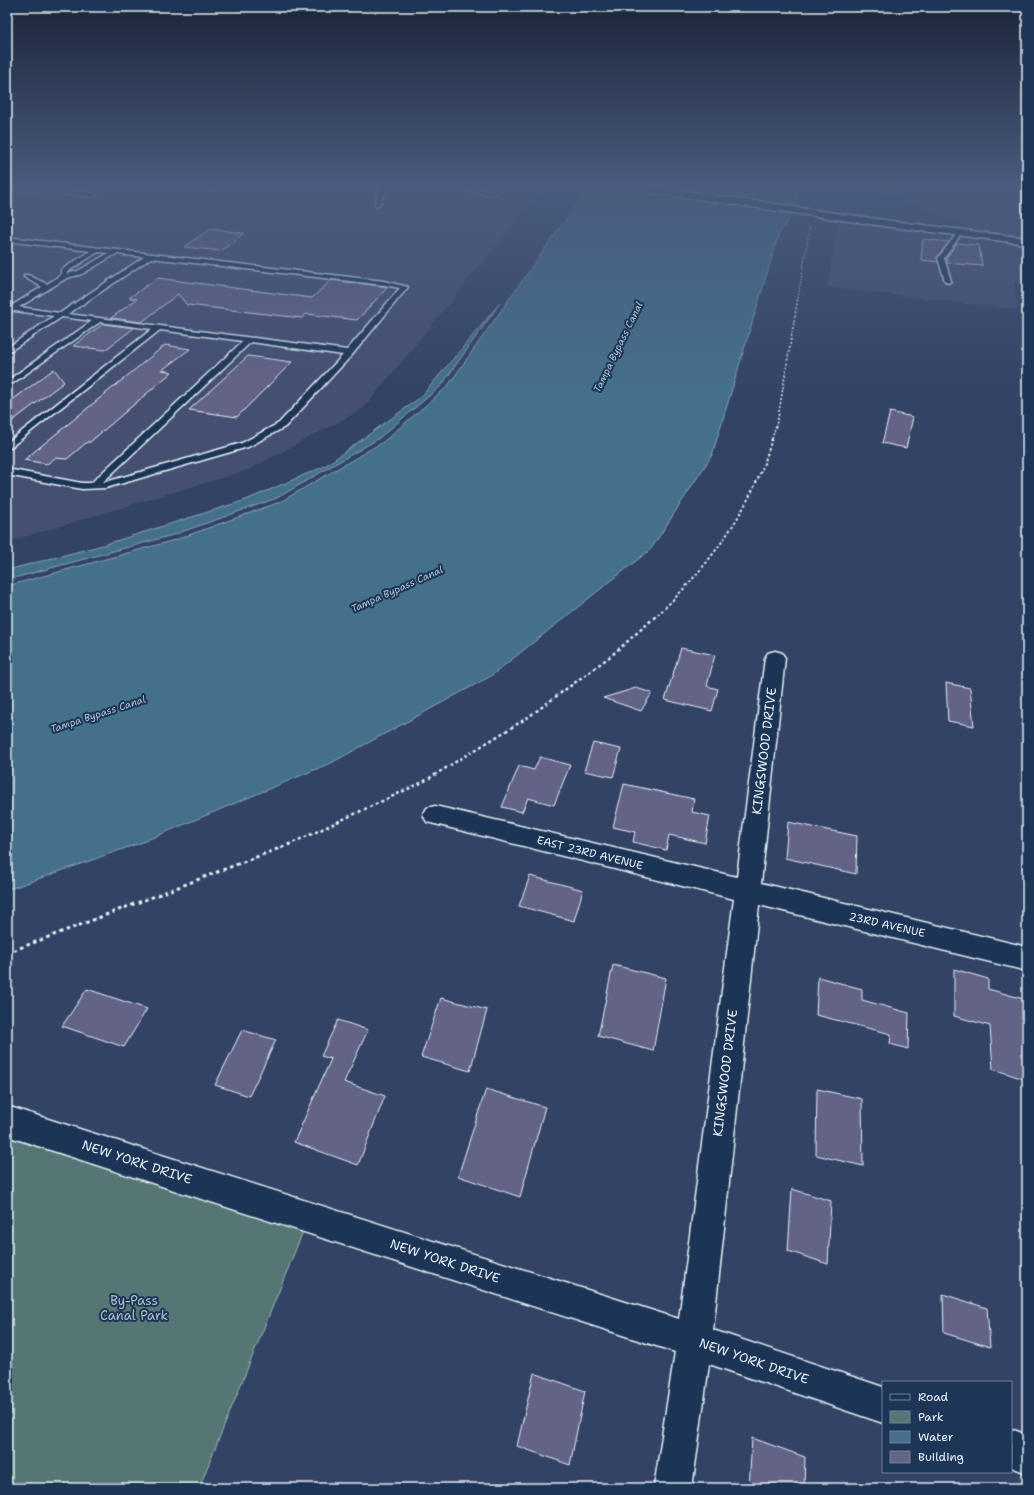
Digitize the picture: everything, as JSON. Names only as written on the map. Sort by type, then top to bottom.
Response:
[{"type":"street","name":"KINGSWOOD DRIVE","points":[[673,1488],[694,1341],[746,891],[775,658]]},
{"type":"street","name":"EAST 23RD AVENUE","points":[[435,815],[746,891]]},
{"type":"street","name":"23RD AVENUE","points":[[746,891],[1027,959]]},
{"type":"street","name":"NEW YORK DRIVE","points":[[7,1121],[694,1341],[882,1405]]},
{"type":"street","points":[[1012,1448],[1027,1454]]},
{"type":"lane","points":[[65,276],[63,271],[89,255]]},
{"type":"lane","points":[[9,309],[65,276],[84,271],[110,255]]},
{"type":"lane","points":[[7,351],[151,255],[376,282],[405,287],[350,353],[282,424],[245,445],[103,486],[82,486],[7,472]]},
{"type":"lane","points":[[944,255],[942,258],[948,282]]},
{"type":"lane","points":[[26,276],[47,287]]},
{"type":"lane","points":[[9,309],[350,353]]},
{"type":"lane","points":[[7,385],[99,320]]},
{"type":"lane","points":[[7,446],[158,328]]},
{"type":"lane","points":[[93,486],[250,340]]},
{"type":"path","points":[[7,953],[298,841],[423,782],[527,718],[612,655],[673,601],[716,552],[752,491],[767,458],[778,418],[805,255]]},
{"type":"shaded area","points":[[7,255],[489,255],[363,409],[248,470],[7,542]]},
{"type":"shaded area","points":[[833,255],[1027,255],[1027,284],[1014,282],[1018,310],[827,287]]},
{"type":"green space","name":"By-Pass Canal Park","points":[[7,1129],[304,1229],[199,1488],[7,1488]]},
{"type":"water","name":"Tampa Bypass Canal","points":[[541,255],[773,255],[712,455],[651,549],[491,676],[331,763],[140,843],[7,890],[7,586],[175,540],[280,502],[383,442],[447,387]]},
{"type":"water","points":[[500,303],[441,386],[378,439],[277,498],[173,535],[7,580],[7,570],[103,545],[246,500],[325,466],[421,397]]},
{"type":"building","points":[[921,255],[939,255],[937,257],[938,262],[921,260]]},
{"type":"building","points":[[948,255],[980,255],[982,266],[947,263],[946,258]]},
{"type":"building","points":[[157,278],[312,298],[331,280],[388,287],[357,320],[307,314],[302,318],[187,305],[178,294],[142,322],[111,318],[137,299],[129,298]]},
{"type":"building","points":[[103,324],[134,328],[105,350],[73,346]]},
{"type":"building","points":[[165,345],[190,349],[162,370],[172,372],[90,442],[87,442],[67,459],[55,458],[47,464],[24,460]]},
{"type":"building","points":[[248,356],[292,362],[237,417],[189,410]]},
{"type":"building","points":[[54,369],[64,382],[7,425],[7,404]]},
{"type":"building","points":[[890,412],[913,417],[906,448],[882,443]]},
{"type":"building","points":[[681,648],[715,655],[707,686],[718,689],[712,711],[665,700]]},
{"type":"building","points":[[946,683],[970,688],[974,726],[948,721]]},
{"type":"building","points":[[636,688],[652,693],[641,711],[603,698]]},
{"type":"building","points":[[593,743],[621,749],[613,777],[584,771]]},
{"type":"building","points":[[540,757],[570,765],[554,805],[528,798],[522,812],[502,807],[519,766],[534,770]]},
{"type":"building","points":[[624,784],[694,799],[692,812],[710,816],[705,843],[669,835],[666,850],[633,842],[635,832],[613,827]]},
{"type":"building","points":[[788,822],[857,836],[856,874],[785,858]]},
{"type":"building","points":[[530,876],[583,890],[574,921],[519,906]]},
{"type":"building","points":[[613,965],[666,978],[653,1051],[598,1036]]},
{"type":"building","points":[[954,969],[988,979],[988,989],[1027,1000],[1027,1037],[1024,1036],[1027,1080],[993,1069],[990,1026],[954,1016]]},
{"type":"building","points":[[818,977],[862,989],[862,1000],[909,1013],[908,1049],[890,1044],[891,1034],[816,1015]]},
{"type":"building","points":[[87,989],[147,1009],[124,1047],[62,1026]]},
{"type":"building","points":[[441,998],[487,1010],[470,1071],[421,1057]]},
{"type":"building","points":[[338,1020],[368,1030],[344,1082],[385,1096],[358,1165],[294,1142],[331,1059],[321,1056]]},
{"type":"building","points":[[242,1030],[276,1040],[249,1096],[215,1085]]},
{"type":"building","points":[[486,1089],[545,1107],[520,1197],[458,1176]]},
{"type":"building","points":[[817,1089],[862,1099],[863,1166],[816,1155]]},
{"type":"building","points":[[792,1189],[831,1201],[828,1264],[788,1251]]},
{"type":"building","points":[[943,1294],[987,1308],[990,1347],[944,1333]]},
{"type":"building","points":[[534,1373],[585,1391],[570,1465],[517,1446]]},
{"type":"building","points":[[752,1438],[805,1457],[804,1488],[749,1488]]}]
